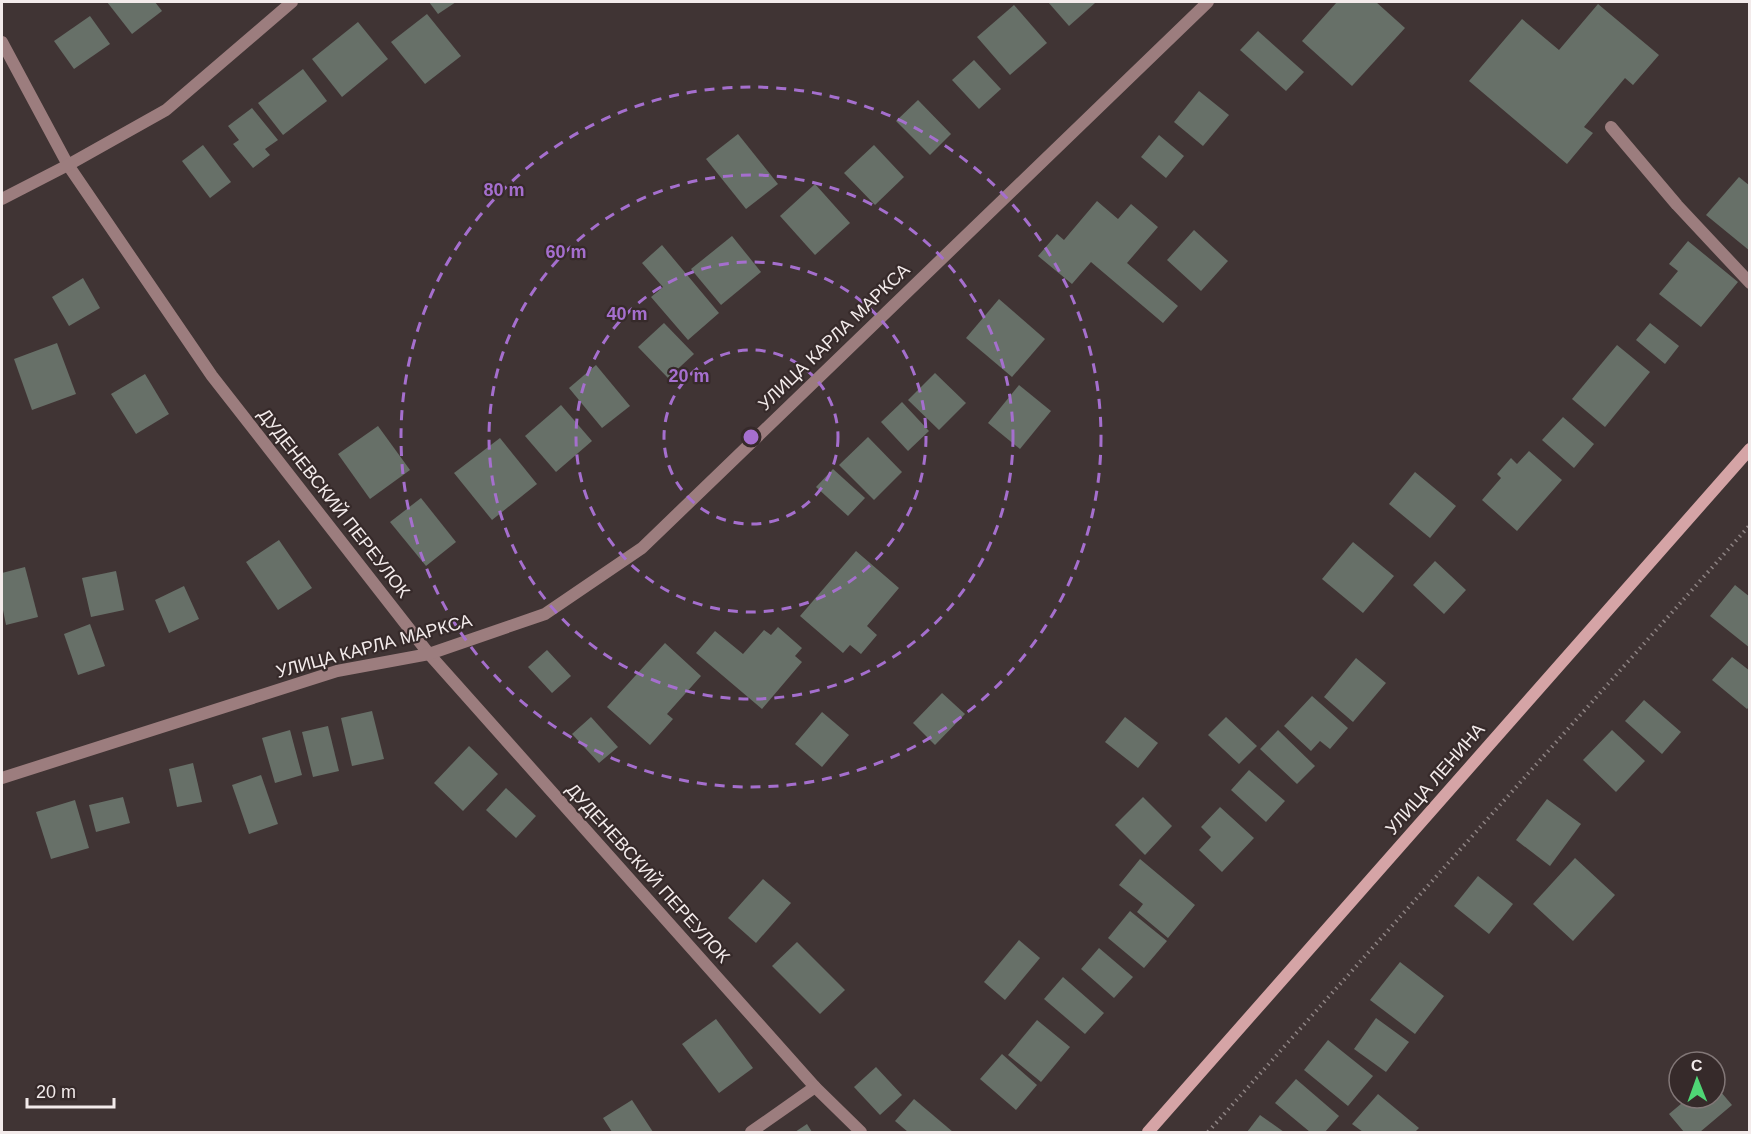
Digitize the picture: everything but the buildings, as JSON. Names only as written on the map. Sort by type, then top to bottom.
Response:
[{"type":"main road","name":"УЛИЦА ЛЕНИНА","points":[[1148,1132],[1749,449]]},
{"type":"street","points":[[2,199],[166,110],[292,2]]},
{"type":"street","name":"УЛИЦА КАРЛА МАРКСА","points":[[2,778],[338,671],[429,654],[544,614],[642,548],[1208,2]]},
{"type":"street","name":"ДУДЕНЕВСКИЙ ПЕРЕУЛОК","points":[[2,42],[68,165],[212,376],[429,654],[815,1087],[861,1132]]},
{"type":"street","points":[[1611,127],[1677,205],[1749,283]]},
{"type":"street","points":[[751,1132],[815,1087]]},
{"type":"path","points":[[1208,1132],[1749,525]]}]
